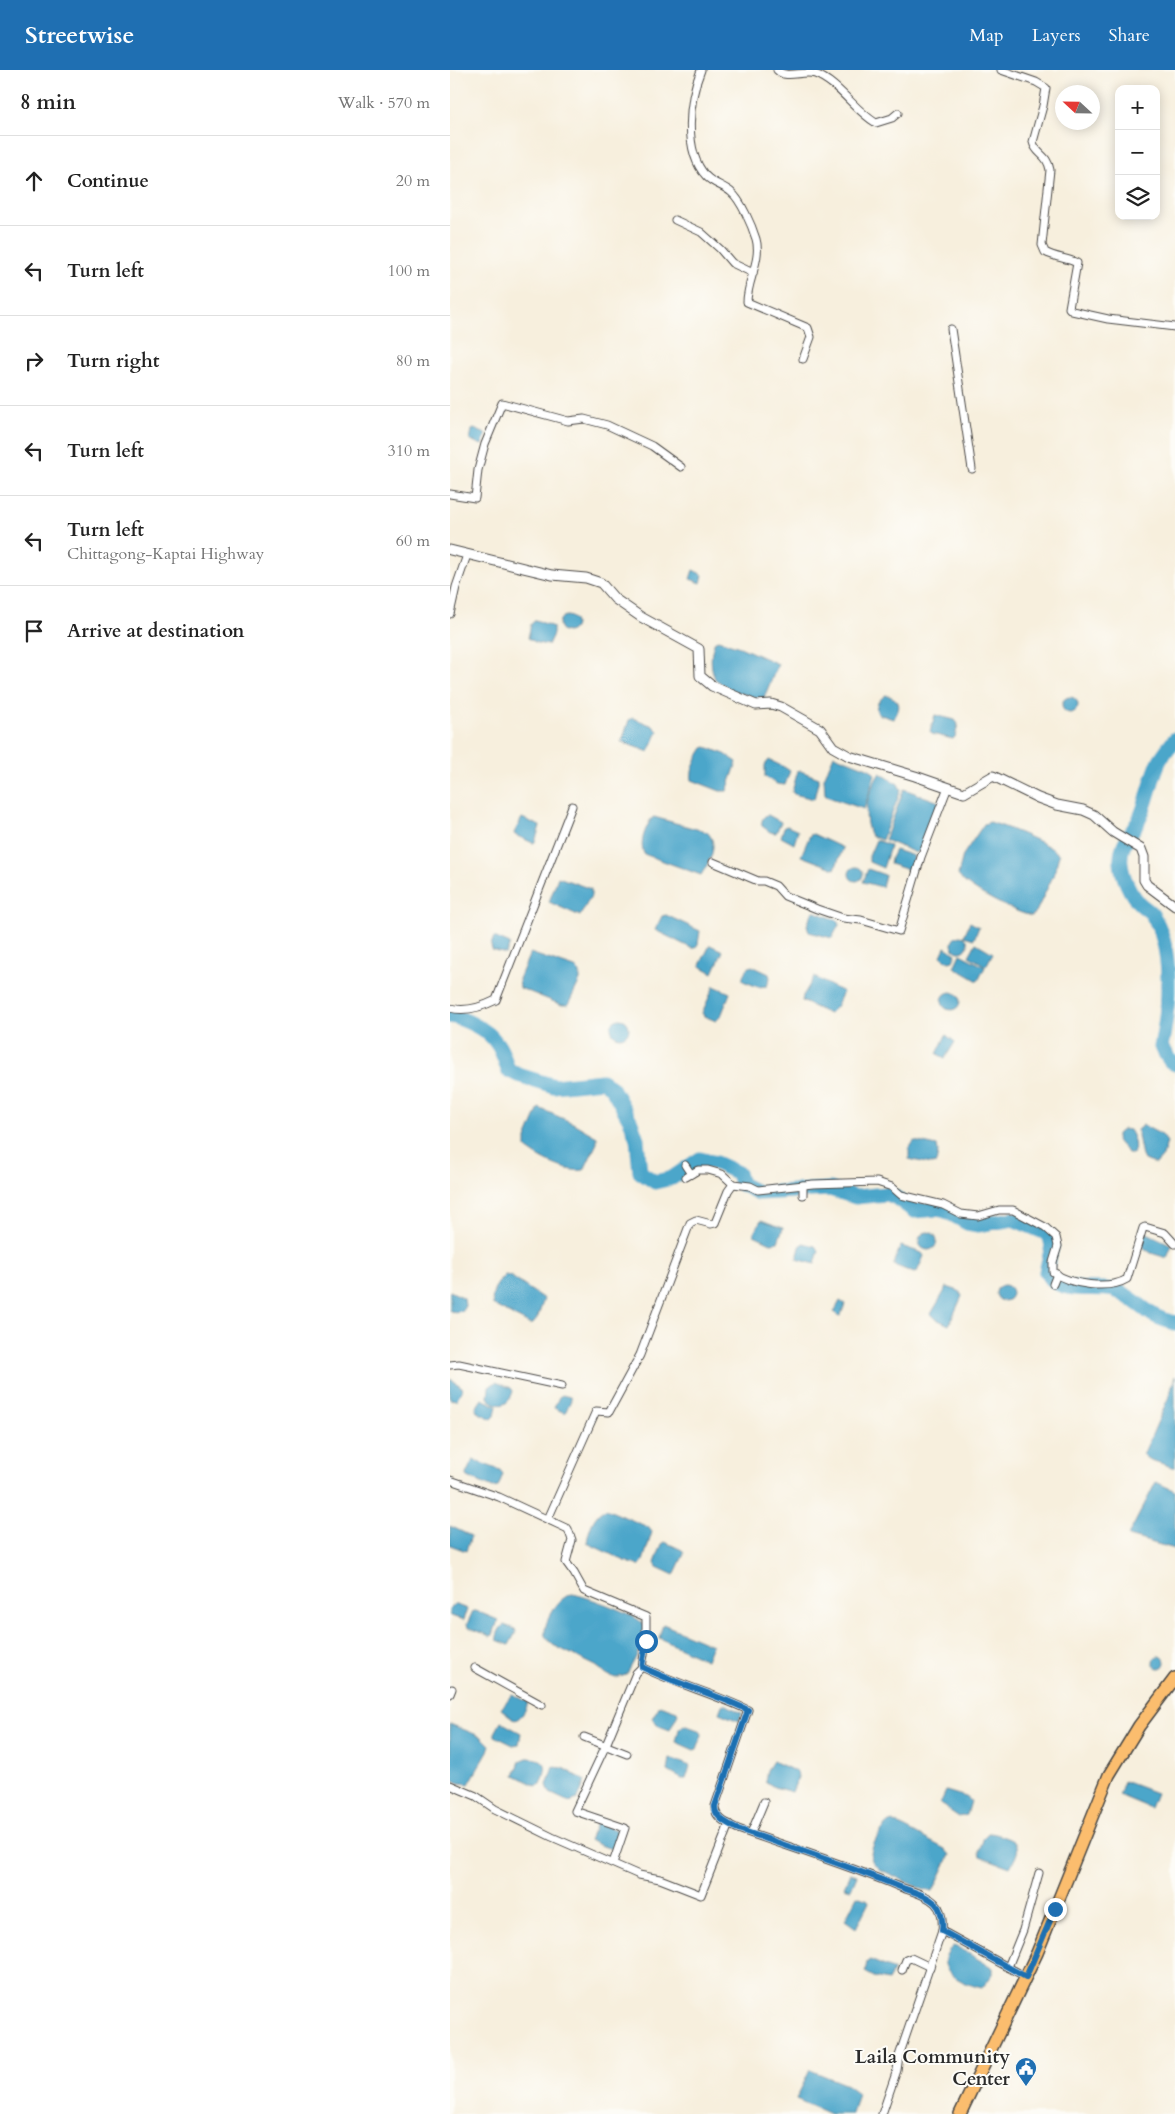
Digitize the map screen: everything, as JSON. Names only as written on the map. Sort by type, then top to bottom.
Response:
[{"type":"main road","points":[[960,2114],[1026,1977],[1109,1775],[1139,1726],[1175,1678]]},
{"type":"street","points":[[701,70],[690,124],[691,143],[700,168],[707,177],[725,187],[739,199],[756,239],[756,258],[747,297],[748,304],[801,324],[810,330],[810,342],[803,358]]},
{"type":"street","points":[[777,70],[783,74],[808,73],[820,77],[876,122],[892,118],[898,113]]},
{"type":"street","points":[[1001,70],[1036,82],[1046,88],[1033,142],[1034,148],[1048,160],[1050,170],[1042,244],[1045,252],[1077,263],[1069,308],[1072,311],[1108,319],[1175,327]]},
{"type":"street","points":[[675,220],[701,232],[732,263],[753,273]]},
{"type":"street","points":[[951,329],[972,469]]},
{"type":"street","points":[[450,494],[475,498],[478,470],[485,444],[502,403],[568,422],[584,419],[607,425],[652,446],[681,467]]},
{"type":"street","points":[[450,550],[552,575],[586,578],[601,583],[615,599],[641,617],[699,650],[700,676],[706,683],[750,702],[781,707],[820,729],[833,747],[850,756],[961,792],[967,792],[993,776],[1057,805],[1088,811],[1121,837],[1141,849],[1144,857],[1144,874],[1147,885],[1175,906]]},
{"type":"street","points":[[450,614],[466,554]]},
{"type":"street","points":[[713,862],[758,881],[764,881],[776,886],[785,896],[800,903],[843,918],[861,920],[899,930],[921,858],[948,787]]},
{"type":"street","points":[[450,1008],[482,1007],[496,1000],[572,806]]},
{"type":"street","points":[[688,1172],[708,1170],[722,1174],[733,1184],[766,1190],[803,1190],[877,1182],[892,1187],[901,1195],[943,1205],[961,1214],[978,1216],[999,1210],[1013,1210],[1045,1227],[1056,1237],[1058,1246],[1052,1267],[1055,1279],[1083,1283],[1119,1284],[1127,1279],[1143,1228],[1154,1228],[1165,1232],[1175,1244]]},
{"type":"street","points":[[548,1519],[596,1411],[609,1412],[640,1355],[690,1223],[696,1220],[711,1224],[715,1223],[728,1191],[733,1184]]},
{"type":"street","points":[[450,1365],[459,1364],[562,1386]]},
{"type":"street","points":[[450,1480],[499,1497],[568,1529],[571,1534],[571,1546],[566,1562],[584,1591],[646,1617],[646,1641],[642,1667],[636,1673],[606,1745],[575,1811],[625,1828],[613,1863]]},
{"type":"street","points":[[642,1667],[665,1678],[727,1700],[748,1710],[715,1806],[717,1815],[729,1824],[751,1833],[870,1874],[925,1897],[934,1902],[940,1911],[943,1922],[942,1931],[899,2056],[897,2070],[882,2114]]},
{"type":"street","points":[[475,1668],[542,1705]]},
{"type":"street","points":[[584,1737],[627,1754]]},
{"type":"street","points":[[450,1785],[476,1796],[496,1809],[552,1837],[639,1875],[660,1879],[701,1896],[729,1824]]},
{"type":"street","points":[[751,1833],[764,1802]]},
{"type":"street","points":[[1008,1967],[1023,1930],[1039,1873]]},
{"type":"street","points":[[942,1931],[1026,1977]]},
{"type":"street","points":[[902,1970],[906,1960],[911,1958],[930,1967]]},
{"type":"water","points":[[474,429],[486,434],[482,445],[470,440],[472,430]]},
{"type":"water","points":[[693,570],[703,575],[701,583],[690,579]]},
{"type":"water","points":[[567,616],[575,624],[567,632],[559,624]]},
{"type":"water","points":[[536,620],[553,627],[553,634],[548,645],[537,643],[528,638],[531,624]]},
{"type":"water","points":[[718,640],[740,647],[778,664],[763,700],[731,690],[715,679],[711,665],[711,655],[715,641]]},
{"type":"water","points":[[886,695],[895,699],[899,707],[893,719],[878,714],[877,711],[878,703]]},
{"type":"water","points":[[1070,697],[1076,699],[1078,705],[1076,711],[1070,713],[1064,711],[1062,705],[1064,699]]},
{"type":"water","points":[[935,715],[955,720],[958,724],[953,739],[930,732]]},
{"type":"water","points":[[633,718],[653,726],[658,731],[649,752],[622,742],[629,720]]},
{"type":"water","points":[[706,747],[725,754],[737,762],[727,791],[720,791],[692,780],[692,772],[698,755]]},
{"type":"water","points":[[834,755],[870,769],[875,774],[864,809],[831,798],[825,794],[824,778]]},
{"type":"water","points":[[769,760],[790,771],[785,785],[777,784],[765,777],[765,765]]},
{"type":"water","points":[[798,770],[819,778],[814,799],[792,792]]},
{"type":"water","points":[[880,773],[898,784],[901,790],[882,840],[871,836],[866,821],[869,795]]},
{"type":"water","points":[[904,789],[939,802],[921,849],[916,853],[885,840]]},
{"type":"water","points":[[768,815],[781,822],[776,833],[770,832],[762,826],[763,819]]},
{"type":"water","points":[[654,817],[707,832],[713,842],[713,848],[710,859],[701,875],[644,854],[643,836],[651,819]]},
{"type":"water","points":[[522,818],[540,826],[533,843],[514,833]]},
{"type":"water","points":[[990,822],[1038,841],[1059,855],[1054,874],[1036,912],[1032,916],[992,900],[971,887],[958,875],[963,855],[984,824]]},
{"type":"water","points":[[787,826],[798,831],[794,844],[781,837],[784,827]]},
{"type":"water","points":[[813,834],[843,848],[835,869],[801,856],[810,835]]},
{"type":"water","points":[[876,840],[890,847],[883,868],[869,862],[869,856]]},
{"type":"water","points":[[895,850],[914,856],[909,870],[890,864]]},
{"type":"water","points":[[853,867],[859,867],[863,874],[859,881],[853,881],[849,877],[849,871]]},
{"type":"water","points":[[868,869],[885,875],[882,887],[863,882]]},
{"type":"water","points":[[558,877],[591,889],[591,896],[580,916],[549,902]]},
{"type":"water","points":[[813,911],[839,921],[839,925],[832,938],[809,932],[807,925]]},
{"type":"water","points":[[666,915],[700,931],[698,944],[695,948],[691,948],[655,930],[662,916]]},
{"type":"water","points":[[970,922],[979,927],[974,939],[964,936]]},
{"type":"water","points":[[960,936],[968,944],[960,952],[952,944]]},
{"type":"water","points":[[494,937],[510,944],[506,954],[492,950],[491,945]]},
{"type":"water","points":[[976,943],[993,953],[986,966],[969,956]]},
{"type":"water","points":[[710,945],[723,951],[713,973],[700,965]]},
{"type":"water","points":[[945,947],[956,954],[953,961],[949,962],[941,956]]},
{"type":"water","points":[[530,953],[575,968],[580,972],[580,980],[568,1005],[562,1005],[520,988],[519,979]]},
{"type":"water","points":[[960,954],[985,967],[978,981],[954,967]]},
{"type":"water","points":[[752,966],[769,974],[770,978],[767,986],[758,987],[743,981],[745,972]]},
{"type":"water","points":[[814,977],[843,992],[836,1007],[829,1014],[802,1001]]},
{"type":"water","points":[[714,986],[730,993],[721,1016],[716,1021],[704,1016],[702,1013]]},
{"type":"water","points":[[951,992],[957,995],[960,1001],[957,1007],[951,1010],[945,1007],[942,1001],[945,995]]},
{"type":"water","points":[[620,1019],[626,1022],[629,1028],[626,1034],[620,1037],[614,1034],[611,1028],[614,1022]]},
{"type":"water","points":[[946,1035],[955,1042],[945,1058],[937,1054]]},
{"type":"water","points":[[539,1108],[573,1123],[597,1137],[597,1143],[584,1170],[569,1169],[553,1164],[526,1148],[526,1139]]},
{"type":"water","points":[[1143,1125],[1162,1135],[1167,1142],[1163,1156],[1156,1164],[1144,1160],[1142,1156],[1137,1130]]},
{"type":"water","points":[[1123,1129],[1129,1130],[1132,1135],[1135,1144],[1133,1153],[1128,1153],[1117,1141],[1117,1134]]},
{"type":"water","points":[[914,1141],[937,1146],[936,1163],[931,1164],[909,1159],[909,1149]]},
{"type":"water","points":[[761,1220],[783,1228],[778,1242],[771,1243],[754,1235]]},
{"type":"water","points":[[928,1232],[934,1235],[937,1241],[934,1247],[928,1250],[922,1247],[919,1241],[922,1235]]},
{"type":"water","points":[[1145,1232],[1172,1245],[1167,1258],[1151,1253],[1140,1245]]},
{"type":"water","points":[[803,1243],[815,1246],[819,1250],[815,1264],[797,1259]]},
{"type":"water","points":[[901,1246],[922,1253],[924,1256],[917,1272],[914,1273],[894,1265]]},
{"type":"water","points":[[505,1275],[510,1276],[544,1299],[537,1319],[533,1324],[529,1324],[493,1305],[492,1297],[495,1289]]},
{"type":"water","points":[[1001,1285],[1007,1285],[1012,1290],[1010,1299],[1001,1301],[996,1296],[996,1290]]},
{"type":"water","points":[[947,1287],[959,1291],[962,1296],[949,1325],[936,1319],[931,1314]]},
{"type":"water","points":[[450,1291],[464,1298],[465,1306],[462,1311],[450,1311]]},
{"type":"water","points":[[840,1301],[845,1304],[839,1316],[834,1312]]},
{"type":"water","points":[[1175,1376],[1175,1468],[1148,1459],[1143,1455],[1170,1394]]},
{"type":"water","points":[[450,1379],[461,1386],[462,1390],[456,1400],[450,1399]]},
{"type":"water","points":[[496,1382],[511,1388],[513,1391],[509,1400],[500,1405],[488,1398],[489,1387]]},
{"type":"water","points":[[562,1395],[570,1397],[571,1400],[565,1413],[554,1408],[559,1397]]},
{"type":"water","points":[[482,1399],[497,1406],[495,1416],[492,1419],[477,1412],[476,1408]]},
{"type":"water","points":[[473,1460],[500,1470],[503,1474],[498,1487],[493,1488],[468,1477],[466,1474]]},
{"type":"water","points":[[1156,1482],[1175,1491],[1175,1549],[1128,1536]]},
{"type":"water","points":[[606,1509],[648,1527],[652,1532],[643,1561],[639,1566],[587,1543],[592,1523],[598,1514]]},
{"type":"water","points":[[450,1526],[471,1536],[466,1551],[450,1545]]},
{"type":"water","points":[[665,1542],[682,1550],[684,1554],[674,1575],[657,1567],[655,1563],[662,1544]]},
{"type":"water","points":[[572,1594],[622,1611],[644,1625],[645,1630],[642,1643],[626,1675],[616,1678],[608,1675],[596,1666],[553,1645],[545,1636],[549,1617],[562,1600]]},
{"type":"water","points":[[454,1604],[467,1609],[464,1620],[450,1616],[450,1610]]},
{"type":"water","points":[[473,1611],[498,1620],[493,1635],[490,1636],[468,1627],[467,1624]]},
{"type":"water","points":[[663,1624],[712,1645],[706,1660],[659,1638]]},
{"type":"water","points":[[504,1625],[515,1629],[516,1632],[509,1645],[497,1640],[499,1631]]},
{"type":"water","points":[[1157,1656],[1161,1656],[1165,1662],[1161,1668],[1157,1668],[1153,1664],[1153,1660]]},
{"type":"water","points":[[512,1694],[528,1702],[524,1712],[515,1720],[501,1709]]},
{"type":"water","points":[[725,1704],[742,1713],[739,1721],[719,1713],[722,1705]]},
{"type":"water","points":[[660,1705],[677,1711],[678,1714],[670,1730],[659,1726],[652,1718]]},
{"type":"water","points":[[501,1722],[521,1733],[519,1744],[513,1745],[495,1736]]},
{"type":"water","points":[[450,1724],[482,1737],[490,1745],[469,1784],[459,1783],[450,1778]]},
{"type":"water","points":[[684,1725],[701,1731],[702,1735],[697,1749],[694,1750],[676,1742],[679,1729]]},
{"type":"water","points":[[534,1758],[545,1765],[545,1773],[541,1784],[537,1786],[515,1775],[520,1761]]},
{"type":"water","points":[[670,1758],[690,1766],[686,1779],[682,1779],[668,1771]]},
{"type":"water","points":[[773,1761],[797,1772],[798,1777],[792,1792],[774,1787],[765,1781],[767,1770]]},
{"type":"water","points":[[553,1767],[563,1768],[585,1781],[578,1799],[569,1802],[550,1793],[547,1785]]},
{"type":"water","points":[[1124,1781],[1156,1793],[1150,1808],[1119,1795]]},
{"type":"water","points":[[946,1791],[966,1797],[971,1801],[967,1815],[959,1817],[940,1804]]},
{"type":"water","points":[[892,1821],[945,1849],[950,1855],[933,1891],[924,1890],[879,1869],[872,1861],[871,1857],[875,1841],[881,1831]]},
{"type":"water","points":[[597,1822],[622,1833],[616,1850],[589,1840]]},
{"type":"water","points":[[988,1833],[1010,1839],[1017,1845],[1016,1857],[1010,1867],[980,1856],[979,1852],[984,1837]]},
{"type":"water","points":[[850,1873],[857,1875],[851,1889],[844,1887]]},
{"type":"water","points":[[857,1896],[869,1902],[856,1928],[845,1920]]},
{"type":"water","points":[[953,1946],[993,1968],[993,1974],[982,1988],[966,1983],[951,1974],[945,1962],[947,1954]]},
{"type":"water","points":[[870,1960],[892,1969],[893,1971],[888,1980],[874,1977],[865,1972],[867,1962]]},
{"type":"water","points":[[810,2070],[847,2085],[858,2093],[852,2114],[830,2114],[796,2099]]},
{"type":"waterway","points":[[1175,739],[1160,760],[1141,815],[1126,841],[1121,857],[1127,885],[1136,900],[1151,913],[1159,927],[1164,943],[1167,960],[1168,997],[1161,1047],[1170,1061],[1175,1064]]},
{"type":"waterway","points":[[450,1016],[475,1025],[492,1037],[501,1051],[508,1070],[518,1075],[554,1086],[602,1081],[612,1088],[631,1122],[637,1139],[640,1172],[655,1182],[672,1178],[700,1159],[716,1163],[738,1173],[741,1184],[759,1193],[830,1189],[856,1197],[886,1194],[895,1197],[914,1211],[937,1209],[946,1211],[967,1223],[978,1225],[1013,1219],[1044,1232],[1050,1237],[1052,1246],[1046,1272],[1059,1284],[1067,1287],[1114,1290],[1153,1315],[1175,1323]]},
{"type":"place","name":"Laila Community Center","points":[[1026,2087]]},
{"type":"route","points":[[646,1641],[642,1667],[665,1678],[727,1700],[748,1710],[714,1810],[724,1821],[738,1829],[870,1874],[925,1897],[934,1902],[940,1911],[943,1922],[942,1931],[1026,1977],[1055,1909]]}]
